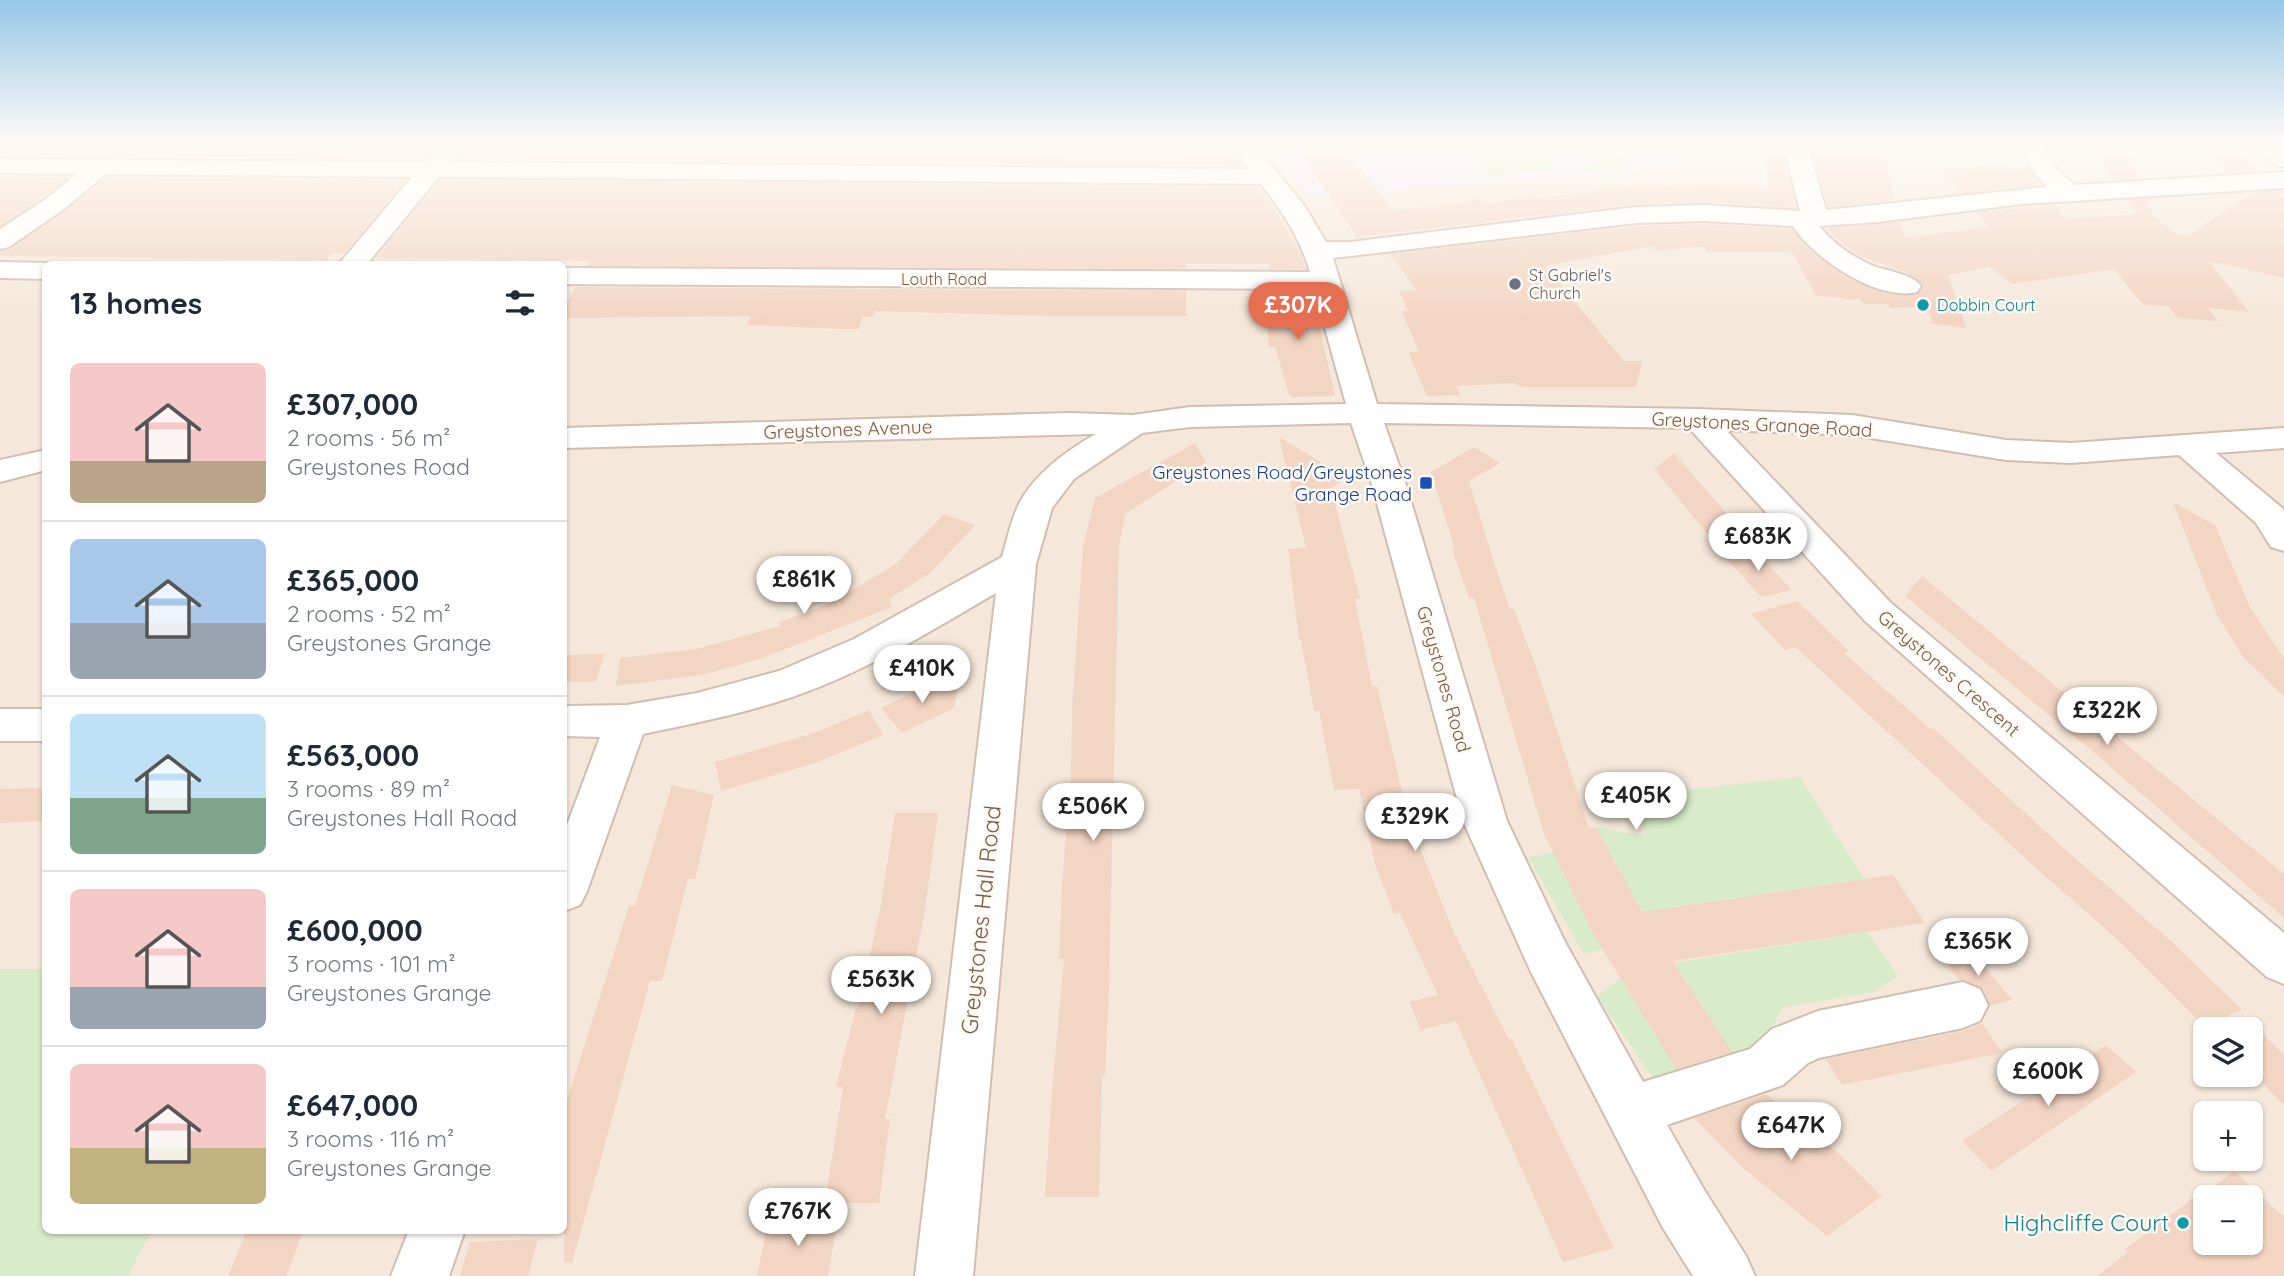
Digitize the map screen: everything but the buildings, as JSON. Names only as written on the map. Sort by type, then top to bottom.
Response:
[{"type":"street","points":[[0,241],[57,203]]},
{"type":"street","points":[[355,261],[403,203]]},
{"type":"street","name":"Greystones Road","points":[[1288,203],[1321,265],[1364,413],[1389,485],[1485,821],[1548,957],[1683,1208],[1726,1276]]},
{"type":"street","points":[[1805,203],[1811,237],[1839,258],[1875,278],[1907,286]]},
{"type":"street","name":"Louth Road","points":[[567,276],[1321,265],[1350,250],[1636,215],[1705,214],[1808,218],[1878,214],[1982,203]]},
{"type":"street","points":[[0,270],[42,271]]},
{"type":"street","name":"Greystones Grange Road","points":[[1133,425],[1190,417],[1364,413],[1698,419],[1852,425],[2007,450],[2071,453],[2284,438]]},
{"type":"street","name":"Greystones Crescent","points":[[1698,419],[1878,612],[2284,962]]},
{"type":"street","name":"Greystones Avenue","points":[[567,438],[1070,423],[1133,425]]},
{"type":"street","name":"Greystones Hall Road","points":[[944,1276],[1018,564],[1035,506],[1062,472],[1133,425]]},
{"type":"street","points":[[2188,446],[2269,515],[2284,539]]},
{"type":"street","points":[[0,471],[42,461]]},
{"type":"street","points":[[567,721],[627,721],[697,708],[789,683],[868,649],[1018,564]]},
{"type":"street","points":[[567,883],[627,721]]},
{"type":"street","points":[[0,725],[42,725]]},
{"type":"street","points":[[1631,1112],[1765,1068],[1790,1046],[1818,1035],[1963,1005]]},
{"type":"street","points":[[419,1276],[435,1234]]},
{"type":"shaded area","points":[[0,203],[2284,203],[2284,1276],[128,1276],[150,1234],[567,1234],[567,261],[42,261],[42,969],[0,969]]},
{"type":"green space","points":[[1800,777],[1864,879],[1675,907],[1656,935],[1584,954],[1528,857],[1554,853],[1644,916],[1596,827],[1647,836],[1632,796]]},
{"type":"green space","points":[[1867,932],[1898,976],[1873,992],[1784,1007],[1760,1058],[1658,1086],[1597,996],[1621,978],[1678,1071],[1730,1055],[1675,963]]},
{"type":"green space","points":[[0,969],[42,969],[42,1234],[150,1234],[128,1276],[0,1276]]},
{"type":"place","name":"St Gabriel's Church","points":[[1515,284]]},
{"type":"place","name":"Dobbin Court","points":[[1923,305]]},
{"type":"place","name":"Greystones Road/Greystones Grange Road","points":[[1426,483]]},
{"type":"place","name":"Highcliffe Court","points":[[2183,1223]]}]
